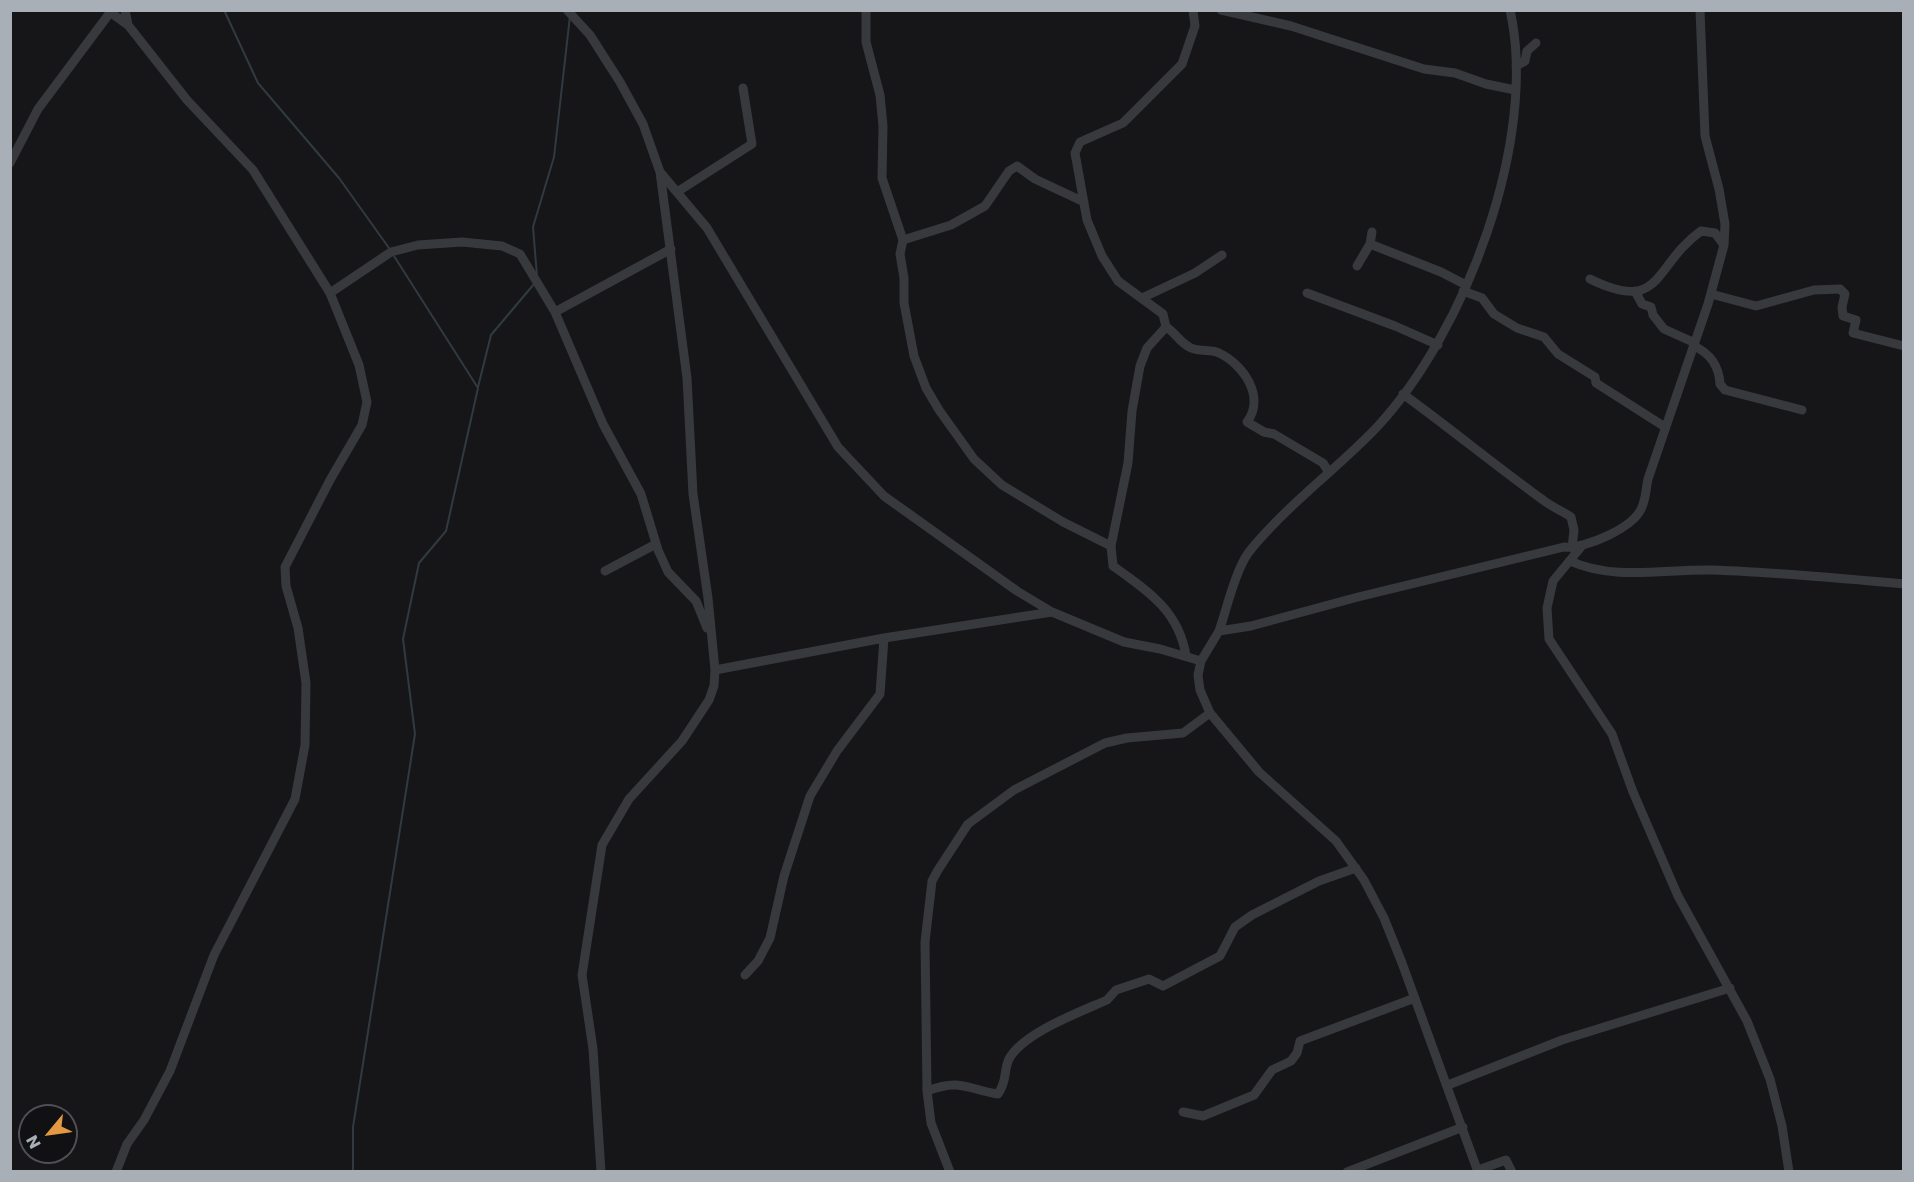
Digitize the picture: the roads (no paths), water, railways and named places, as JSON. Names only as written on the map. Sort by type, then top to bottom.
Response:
[{"type":"street","points":[[125,10],[128,25]]},
{"type":"street","points":[[567,10],[590,35],[620,82],[643,124],[660,172],[671,249],[676,312],[687,378],[698,537],[714,666],[714,686],[704,707],[682,741],[628,799],[602,845],[582,975],[593,1049],[601,1172]]},
{"type":"street","points":[[866,10],[866,42],[881,105],[882,178],[903,240],[900,254],[904,278],[904,303],[914,356],[926,388],[974,459],[1002,485],[1063,522],[1111,546]]},
{"type":"street","points":[[1193,10],[1195,26],[1182,64],[1123,123],[1080,142],[1076,148],[1084,202],[1094,240],[1118,281],[1163,314],[1166,327],[1191,348],[1218,352],[1244,370],[1253,399],[1253,414],[1247,422],[1264,432],[1274,434],[1323,463],[1328,471]]},
{"type":"street","points":[[1221,10],[1297,28],[1424,69],[1455,73],[1499,88],[1515,90]]},
{"type":"street","points":[[1509,10],[1516,66],[1511,130],[1484,244],[1438,345],[1378,426],[1328,471],[1250,550],[1230,592],[1219,631],[1201,661],[1198,675],[1200,690],[1210,712],[1259,772],[1336,841],[1356,868],[1384,918],[1448,1085],[1478,1171],[1506,1160],[1512,1172]]},
{"type":"street","points":[[1219,631],[1251,626],[1358,597],[1564,547],[1593,543],[1634,519],[1642,508],[1665,428],[1711,294],[1724,245],[1725,224],[1719,189],[1705,136],[1700,10]]},
{"type":"street","points":[[10,163],[38,109],[111,11],[128,25],[187,100],[253,170],[330,292],[359,365],[367,402],[362,425],[330,480],[285,567],[286,586],[298,628],[306,683],[305,745],[297,793],[214,955],[170,1071],[144,1120],[127,1144],[116,1172]]},
{"type":"street","points":[[1516,66],[1525,61],[1527,51],[1536,43]]},
{"type":"street","points":[[677,192],[752,144],[743,88]]},
{"type":"street","points":[[903,240],[945,228],[985,206],[1009,171],[1017,166],[1035,179],[1084,202]]},
{"type":"street","points":[[660,172],[706,228],[838,447],[884,496],[965,555],[1052,612],[1124,642],[1201,661]]},
{"type":"street","points":[[1590,279],[1609,288],[1635,291],[1648,289],[1659,280],[1662,270],[1672,258],[1701,231],[1715,234],[1724,245]]},
{"type":"street","points":[[1357,266],[1370,244],[1372,232]]},
{"type":"street","points":[[330,292],[391,252],[439,242],[502,246],[520,254],[555,312],[603,424],[641,494],[656,543],[668,572],[696,601],[708,631],[709,649],[714,666]]},
{"type":"street","points":[[1370,244],[1441,272],[1482,298],[1494,314],[1517,328],[1544,337],[1558,354],[1595,377],[1596,383],[1665,428]]},
{"type":"street","points":[[555,312],[671,249]]},
{"type":"street","points":[[1142,298],[1195,273],[1222,255]]},
{"type":"street","points":[[1711,294],[1756,306],[1814,290],[1840,289],[1845,294],[1842,307],[1843,316],[1856,320],[1852,333],[1904,346]]},
{"type":"street","points":[[1635,291],[1642,304],[1651,307],[1653,315],[1664,328],[1701,349],[1719,369],[1720,384],[1725,390],[1745,397],[1768,399],[1802,410]]},
{"type":"street","points":[[1306,294],[1395,326],[1438,345]]},
{"type":"street","points":[[1166,327],[1147,348],[1140,366],[1132,411],[1128,463],[1111,546],[1113,566],[1156,597],[1180,633],[1186,657]]},
{"type":"street","points":[[1403,394],[1462,439],[1476,446],[1544,501],[1571,517],[1576,547],[1570,561],[1553,581],[1547,608],[1549,639],[1612,734],[1633,792],[1678,896],[1704,946],[1730,988],[1770,1079],[1782,1126],[1789,1172]]},
{"type":"street","points":[[605,571],[656,543]]},
{"type":"street","points":[[1570,561],[1594,569],[1629,572],[1711,570],[1904,584]]},
{"type":"street","points":[[714,666],[1052,612]]},
{"type":"street","points":[[746,975],[758,961],[770,938],[784,876],[810,796],[837,751],[880,694],[884,638]]},
{"type":"street","points":[[950,1172],[931,1123],[927,1091],[927,912],[932,881],[954,842],[968,824],[1014,790],[1086,752],[1127,738],[1183,733],[1210,712]]},
{"type":"street","points":[[927,1091],[953,1083],[998,1094],[1006,1082],[1009,1060],[1031,1037],[1107,1000],[1116,990],[1149,979],[1163,986],[1196,969],[1220,956],[1235,927],[1252,915],[1319,881],[1356,868]]},
{"type":"street","points":[[1448,1085],[1562,1040],[1730,988]]},
{"type":"street","points":[[1183,1112],[1203,1116],[1254,1095],[1272,1070],[1291,1061],[1298,1053],[1300,1041],[1415,998]]},
{"type":"street","points":[[1347,1172],[1463,1127]]},
{"type":"waterway","points":[[224,10],[258,83],[339,178],[389,248]]},
{"type":"waterway","points":[[537,276],[533,227],[554,157],[570,16]]},
{"type":"waterway","points":[[353,1172],[353,1127],[415,734],[403,639],[419,563],[446,531],[478,388],[394,256]]},
{"type":"waterway","points":[[478,387],[491,335],[534,284]]}]
